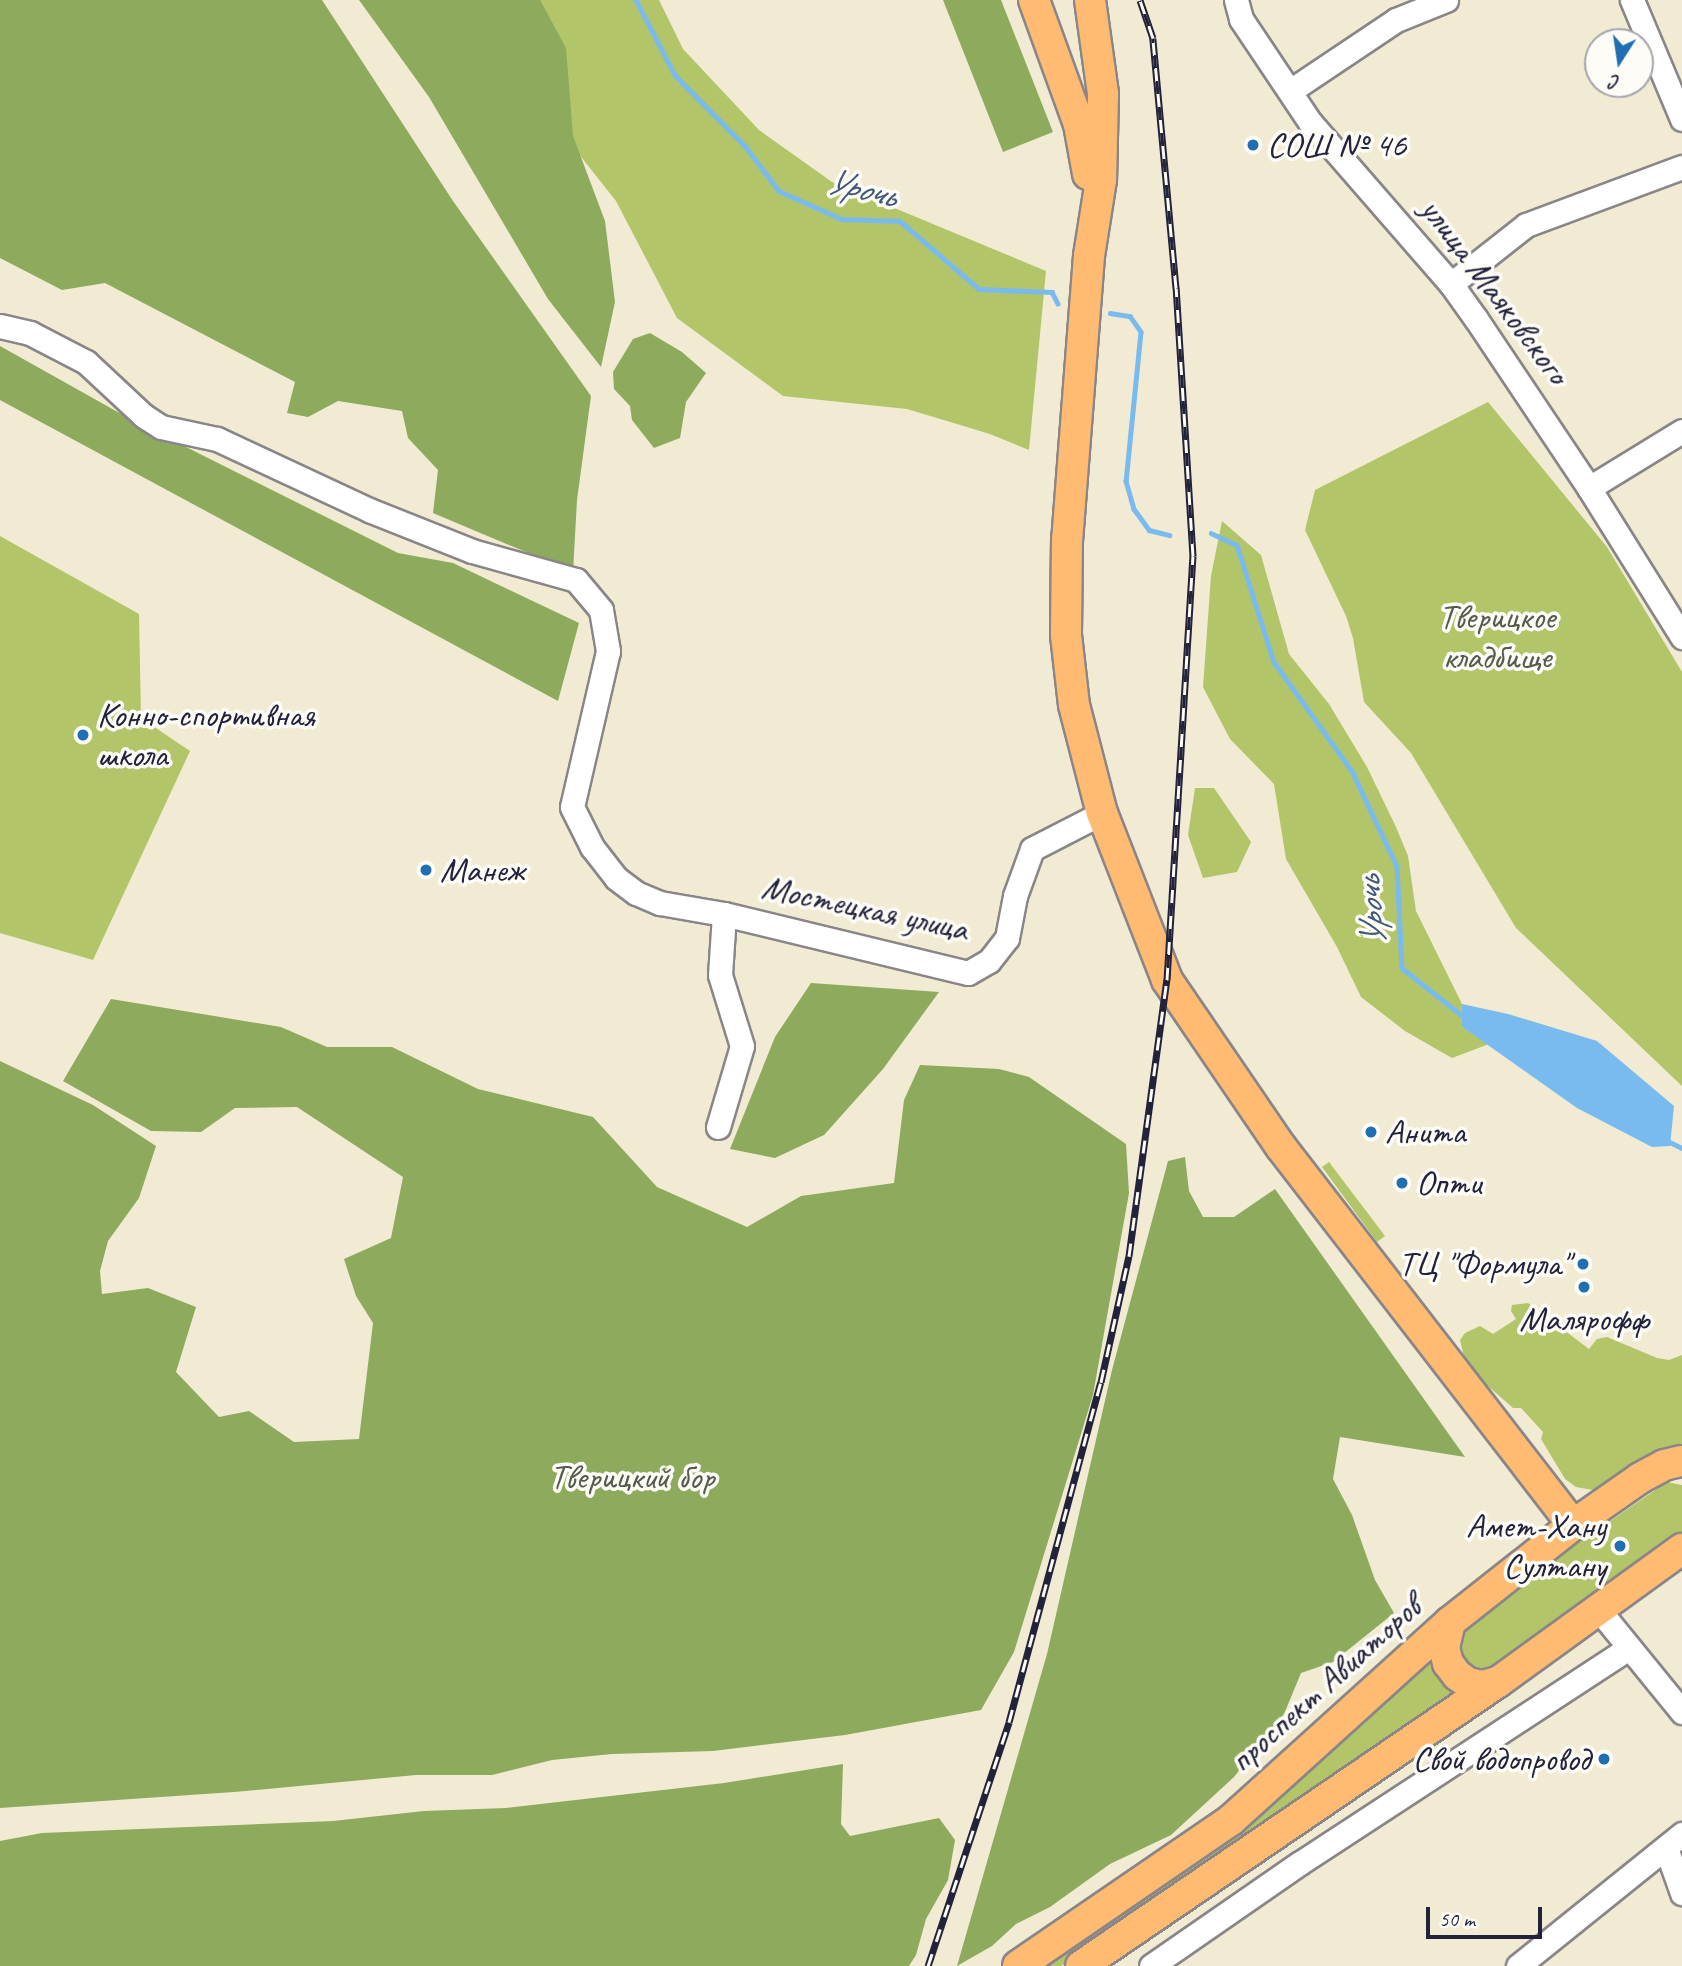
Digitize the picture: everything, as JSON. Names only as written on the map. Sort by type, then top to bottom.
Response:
[{"type":"main road","points":[[1034,0],[1079,124],[1095,212]]},
{"type":"main road","points":[[1047,34],[1092,9],[1103,94],[1101,180],[1095,212],[1067,539],[1066,635],[1074,705],[1102,813],[1167,980],[1281,1147],[1573,1525]]},
{"type":"main road","name":"проспект Авиаторов","points":[[1018,1966],[1231,1820],[1450,1622],[1573,1525],[1640,1478],[1676,1465]]},
{"type":"main road","points":[[1081,1966],[1498,1682],[1682,1549]]},
{"type":"main road","points":[[1450,1622],[1444,1648],[1448,1663],[1457,1675],[1468,1683],[1482,1685],[1498,1682]]},
{"type":"street","name":"улица Маяковского","points":[[1236,0],[1241,19],[1310,122],[1451,284],[1589,488],[1682,637]]},
{"type":"street","points":[[1290,91],[1396,20],[1446,0]]},
{"type":"street","points":[[1632,0],[1682,119]]},
{"type":"street","points":[[1451,284],[1526,225],[1682,167]]},
{"type":"street","name":"Мостецкая улица","points":[[0,326],[30,333],[86,362],[144,416],[161,427],[217,439],[369,510],[472,551],[576,580],[601,610],[608,651],[572,807],[592,847],[616,878],[636,893],[660,903],[724,914],[968,973],[989,961],[1007,938],[1015,896],[1031,849],[1102,813]]},
{"type":"street","points":[[1589,488],[1682,431]]},
{"type":"street","points":[[718,1127],[742,1046],[720,975],[724,914]]},
{"type":"street","points":[[1598,1609],[1682,1712]]},
{"type":"street","points":[[1151,1966],[1300,1863],[1629,1648]]},
{"type":"street","points":[[1518,1966],[1674,1841],[1682,1893]]},
{"type":"green space","points":[[0,0],[322,0],[453,201],[591,396],[577,500],[573,572],[433,513],[438,470],[408,438],[402,411],[338,401],[308,417],[287,413],[295,382],[105,283],[62,290],[0,258]]},
{"type":"green space","points":[[359,0],[540,0],[566,48],[573,136],[605,221],[615,302],[601,367],[548,299],[429,97]]},
{"type":"green space","points":[[457,0],[659,0],[683,49],[759,130],[832,182],[1046,271],[1029,450],[990,434],[907,409],[783,396],[677,318],[616,201]]},
{"type":"green space","points":[[943,0],[1001,0],[1053,132],[1003,152]]},
{"type":"green space","points":[[650,333],[682,352],[706,373],[686,402],[680,438],[654,448],[632,420],[630,406],[614,389],[613,372],[633,339]]},
{"type":"green space","points":[[0,346],[132,420],[398,553],[453,563],[579,623],[558,701],[0,400]]},
{"type":"green space","name":"Тверицкое кладбище","points":[[1488,402],[1607,547],[1682,672],[1682,1086],[1516,928],[1411,753],[1364,702],[1353,638],[1346,616],[1305,530],[1315,490]]},
{"type":"green space","points":[[1222,521],[1261,555],[1289,654],[1329,704],[1367,767],[1396,827],[1408,856],[1416,911],[1462,1004],[1461,1026],[1489,1044],[1452,1058],[1405,1031],[1361,997],[1337,947],[1286,859],[1274,784],[1230,739],[1203,687],[1211,576]]},
{"type":"green space","name":"Конно-спортивная школа","points":[[0,536],[139,614],[141,718],[190,751],[93,960],[0,933]]},
{"type":"green space","points":[[1195,788],[1214,788],[1251,842],[1237,872],[1203,878],[1188,835]]},
{"type":"green space","points":[[811,983],[939,992],[883,1069],[824,1135],[775,1158],[730,1149],[775,1037]]},
{"type":"green space","name":"Тверицкий бор","points":[[111,999],[281,1027],[327,1047],[392,1047],[478,1089],[593,1117],[657,1187],[747,1227],[801,1196],[894,1183],[904,1100],[920,1065],[999,1069],[1029,1077],[1126,1144],[1129,1193],[1093,1395],[1014,1652],[981,1710],[845,1735],[713,1751],[612,1754],[552,1760],[492,1775],[416,1775],[234,1792],[0,1808],[0,1061],[93,1105],[156,1146],[139,1198],[108,1241],[100,1271],[102,1294],[148,1288],[196,1307],[176,1372],[219,1417],[249,1411],[294,1442],[359,1439],[373,1323],[356,1296],[344,1259],[391,1238],[403,1177],[297,1107],[235,1108],[201,1132],[151,1131],[63,1081]]},
{"type":"green space","points":[[1185,1157],[1189,1191],[1203,1217],[1234,1217],[1275,1189],[1465,1457],[1340,1437],[1333,1479],[1352,1515],[1375,1580],[1394,1613],[1333,1662],[1301,1673],[1284,1714],[1234,1777],[1171,1835],[1110,1864],[1050,1907],[1016,1924],[992,1946],[957,1966],[1047,1654],[1112,1370],[1168,1161]]},
{"type":"green space","points":[[1329,1162],[1385,1236],[1377,1242],[1322,1167]]},
{"type":"green space","points":[[1528,1303],[1589,1349],[1597,1339],[1607,1337],[1657,1358],[1669,1360],[1682,1355],[1682,1446],[1671,1449],[1598,1491],[1576,1487],[1565,1479],[1541,1439],[1543,1432],[1521,1408],[1513,1408],[1488,1386],[1464,1357],[1460,1340],[1465,1333],[1480,1326],[1493,1334],[1516,1319],[1511,1311],[1512,1305]]},
{"type":"green space","points":[[1667,1482],[1682,1485],[1682,1537],[1501,1667],[1481,1669],[1466,1661],[1458,1651],[1460,1629],[1466,1620]]},
{"type":"green space","points":[[1437,1646],[1463,1688],[1352,1768],[1061,1966],[1044,1966],[1230,1841]]},
{"type":"green space","points":[[843,1764],[841,1824],[850,1836],[939,1818],[955,1840],[948,1880],[926,1919],[916,1955],[909,1966],[0,1966],[0,1841],[42,1833],[333,1821],[424,1811],[506,1808],[724,1783]]},
{"type":"water","points":[[1462,1004],[1508,1014],[1597,1041],[1674,1106],[1670,1146],[1652,1147],[1577,1108],[1461,1026]]},
{"type":"waterway","name":"Урочь","points":[[636,0],[675,75],[746,147],[779,191],[842,219],[900,221],[979,289],[1052,292],[1058,304]]},
{"type":"waterway","name":"Урочь","points":[[1110,313],[1130,316],[1141,332],[1126,481],[1134,509],[1149,530],[1169,535]]},
{"type":"waterway","name":"Урочь","points":[[1211,533],[1237,545],[1274,662],[1352,771],[1397,866],[1402,968],[1465,1018]]},
{"type":"waterway","name":"Урочь","points":[[1666,1140],[1682,1148]]},
{"type":"railway","points":[[928,1966],[1009,1722],[1101,1382],[1129,1256],[1167,980],[1193,556],[1176,288],[1153,38],[1140,0]]},
{"type":"place","name":"СОШ № 46","points":[[1253,145]]},
{"type":"place","name":"Конно-спортивная школа","points":[[83,735]]},
{"type":"place","name":"Манеж","points":[[426,870]]},
{"type":"place","name":"Анита","points":[[1371,1132]]},
{"type":"place","name":"Опти","points":[[1402,1183]]},
{"type":"place","name":"ТЦ \"Формула\"","points":[[1583,1264]]},
{"type":"place","name":"Малярофф","points":[[1584,1287]]},
{"type":"place","name":"Амет-Хану Султану","points":[[1620,1546]]},
{"type":"place","name":"Свой водопровод","points":[[1604,1759]]}]
